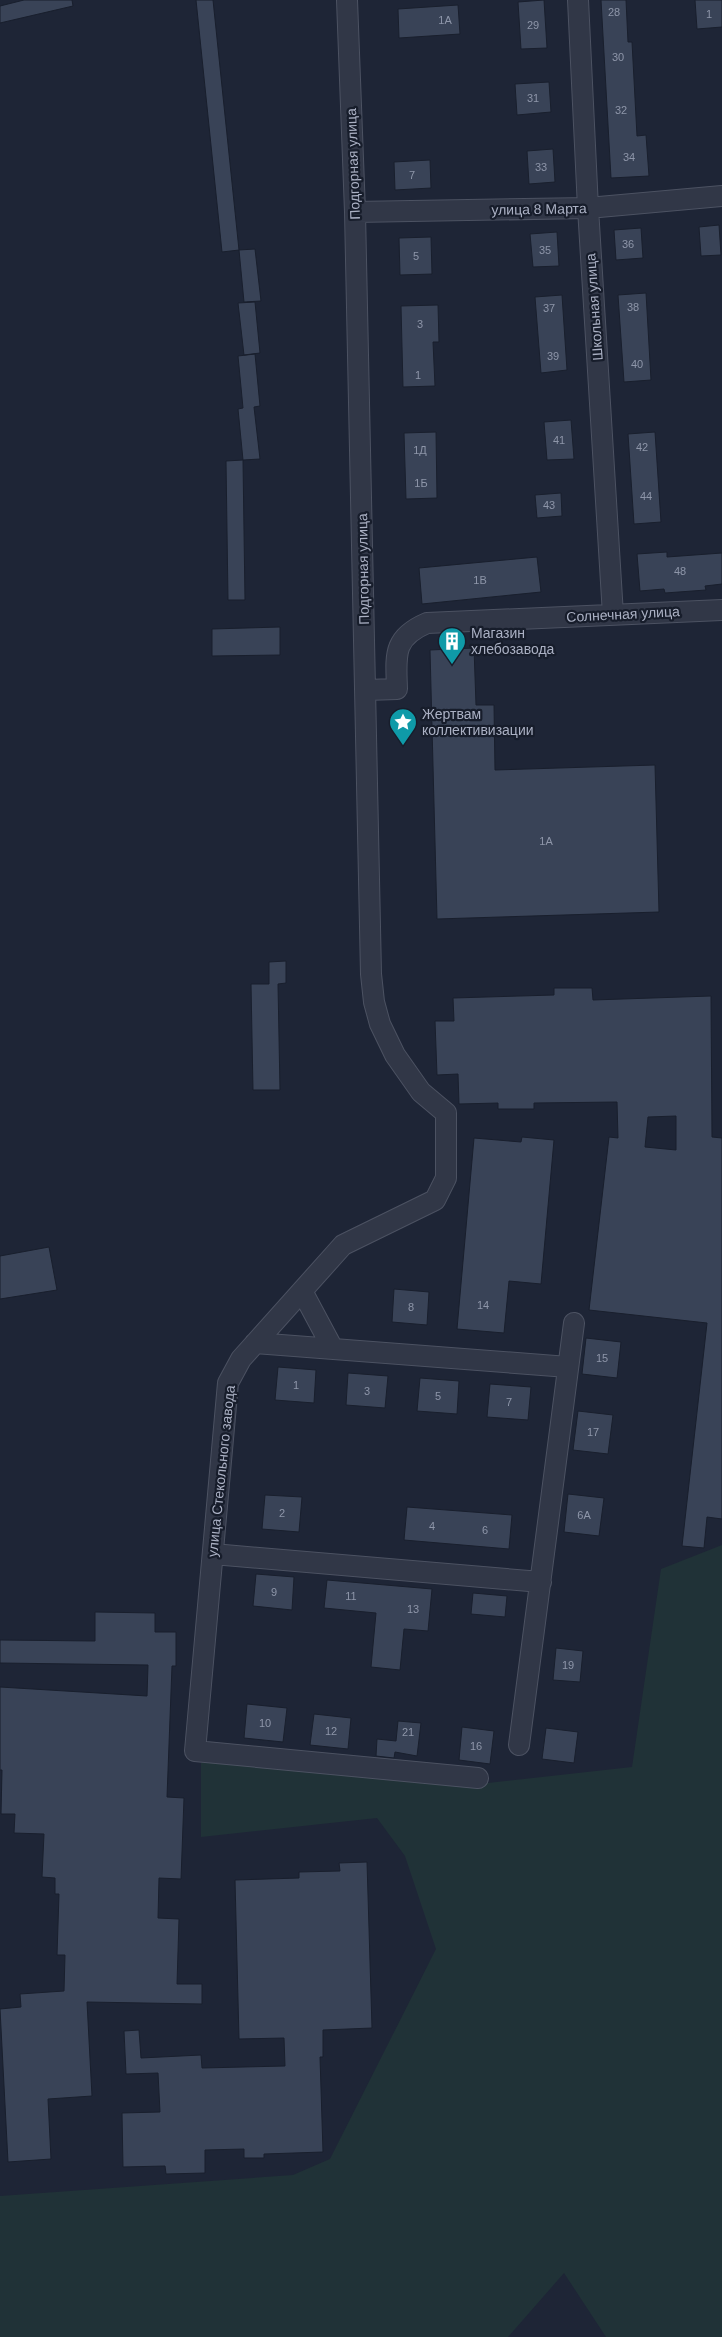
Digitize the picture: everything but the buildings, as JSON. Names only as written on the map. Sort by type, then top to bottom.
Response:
[{"type":"street","name":"Подгорная улица","points":[[347,0],[355,212],[371,974],[374,1002],[380,1024],[395,1055],[421,1092],[446,1113]]},
{"type":"street","name":"Школьная улица","points":[[578,0],[588,208],[613,614]]},
{"type":"street","name":"улица 8 Марта","points":[[355,212],[588,208],[722,196]]},
{"type":"street","name":"Солнечная улица","points":[[366,690],[397,690],[396,656],[402,640],[412,629],[427,623],[722,610]]},
{"type":"street","name":"улица Стекольного завода","points":[[446,1113],[446,1178],[435,1200],[343,1244],[241,1359],[228,1383],[195,1751],[478,1778]]},
{"type":"street","points":[[302,1291],[332,1349]]},
{"type":"street","points":[[520,1745],[574,1323]]},
{"type":"street","points":[[255,1343],[568,1367]]},
{"type":"street","points":[[213,1554],[540,1582]]},
{"type":"shaded area","points":[[722,1545],[722,2337],[606,2337],[564,2273],[508,2337],[0,2337],[0,2196],[293,2175],[330,2159],[436,1949],[405,1856],[377,1818],[201,1837],[201,1763],[206,1761],[479,1784],[632,1767],[661,1569]]},
{"type":"place","name":"Магазин хлебозавода","points":[[452,665]]},
{"type":"place","name":"Жертвам коллективизации","points":[[403,746]]}]
